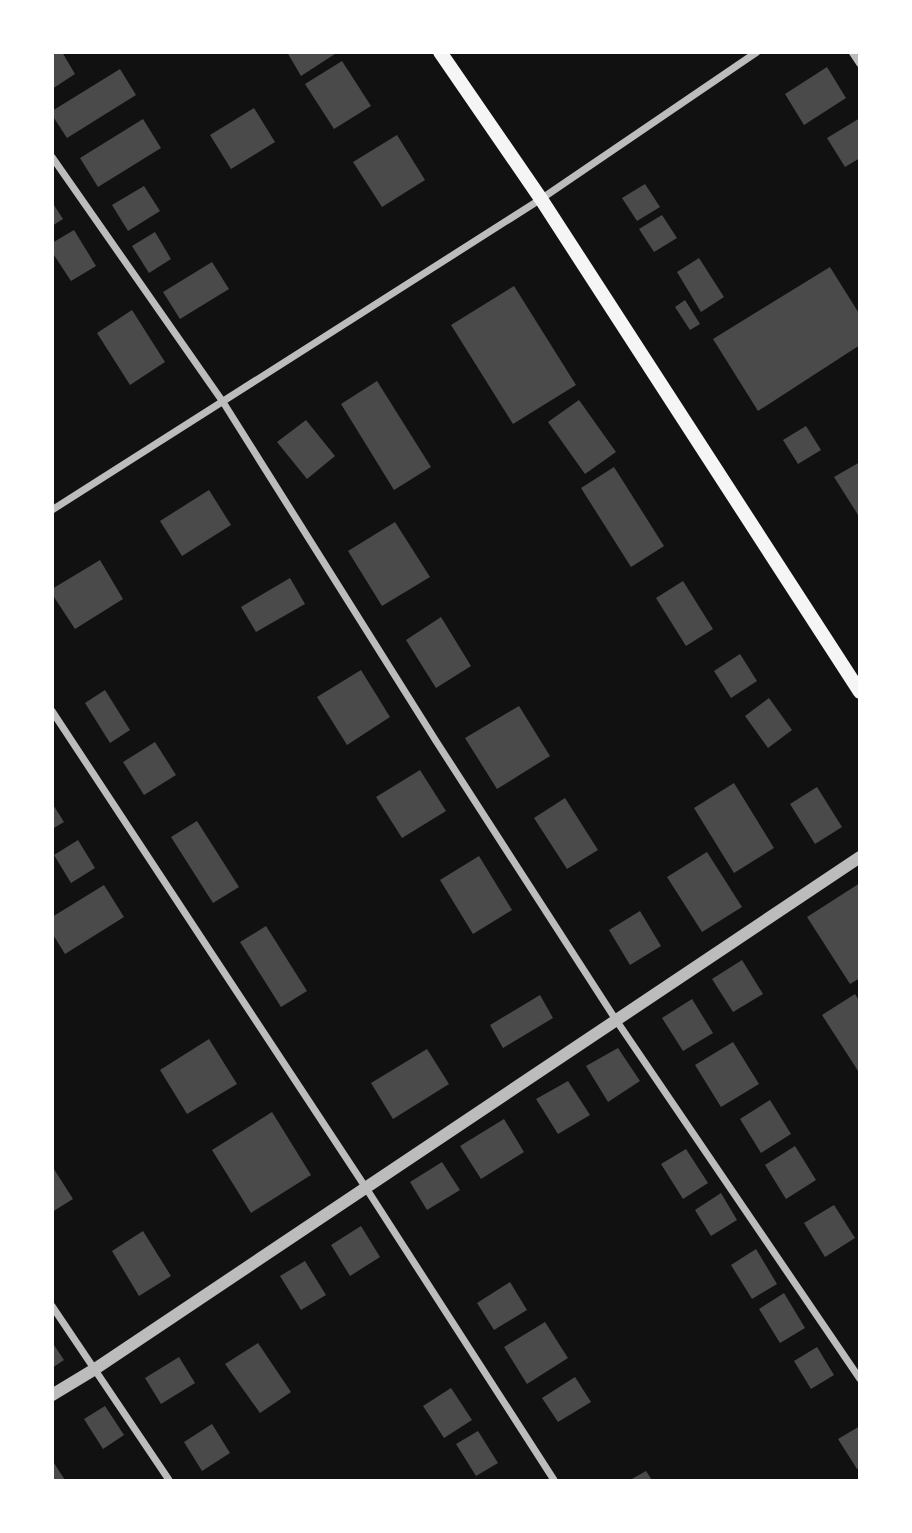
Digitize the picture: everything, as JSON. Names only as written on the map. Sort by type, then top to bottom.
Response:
[{"type":"main road","points":[[440,52],[541,199],[859,692]]},
{"type":"street","points":[[52,510],[541,199],[757,52]]},
{"type":"street","points":[[852,52],[859,64]]},
{"type":"street","points":[[52,157],[223,402],[436,741],[616,1020],[859,1379]]},
{"type":"street","points":[[52,711],[366,1188],[554,1480]]},
{"type":"street","points":[[52,1395],[859,857]]},
{"type":"street","points":[[52,1306],[169,1480]]},
{"type":"building","points":[[52,52],[62,52],[75,74],[52,89]]},
{"type":"building","points":[[287,52],[338,52],[301,76]]},
{"type":"building","points":[[342,61],[371,106],[334,129],[305,84]]},
{"type":"building","points":[[827,67],[846,98],[804,125],[785,94]]},
{"type":"building","points":[[120,69],[136,95],[67,138],[52,111]]},
{"type":"building","points":[[254,108],[275,142],[231,169],[210,135]]},
{"type":"building","points":[[860,118],[860,158],[845,167],[827,138]]},
{"type":"building","points":[[143,119],[161,148],[98,187],[80,158]]},
{"type":"building","points":[[397,135],[425,180],[382,207],[353,162]]},
{"type":"building","points":[[645,184],[660,207],[637,221],[622,198]]},
{"type":"building","points":[[144,186],[160,211],[128,231],[112,205]]},
{"type":"building","points":[[52,202],[63,219],[52,226]]},
{"type":"building","points":[[662,215],[677,238],[654,252],[639,229]]},
{"type":"building","points":[[74,230],[96,266],[71,281],[52,252],[52,243]]},
{"type":"building","points":[[155,232],[171,259],[149,273],[132,246]]},
{"type":"building","points":[[699,258],[724,297],[701,312],[677,272]]},
{"type":"building","points":[[212,262],[229,289],[180,319],[163,292]]},
{"type":"building","points":[[830,267],[860,315],[860,345],[758,411],[713,339]]},
{"type":"building","points":[[514,286],[576,385],[513,424],[451,325]]},
{"type":"building","points":[[685,300],[700,324],[690,330],[675,307]]},
{"type":"building","points":[[132,310],[165,362],[130,385],[97,333]]},
{"type":"building","points":[[377,381],[431,467],[394,490],[341,404]]},
{"type":"building","points":[[579,400],[616,452],[585,474],[548,422]]},
{"type":"building","points":[[306,420],[335,456],[307,479],[277,442]]},
{"type":"building","points":[[806,426],[821,450],[798,464],[783,440]]},
{"type":"building","points":[[860,462],[860,518],[834,477]]},
{"type":"building","points":[[614,467],[664,546],[631,567],[581,488]]},
{"type":"building","points":[[209,490],[231,525],[182,556],[160,521]]},
{"type":"building","points":[[395,522],[430,577],[382,606],[348,551]]},
{"type":"building","points":[[100,560],[123,599],[75,629],[52,594],[52,589]]},
{"type":"building","points":[[290,578],[305,604],[256,632],[241,607]]},
{"type":"building","points":[[683,581],[713,629],[686,646],[656,598]]},
{"type":"building","points":[[441,617],[471,666],[436,688],[406,640]]},
{"type":"building","points":[[740,654],[757,681],[731,698],[714,671]]},
{"type":"building","points":[[361,670],[390,717],[347,745],[317,697]]},
{"type":"building","points":[[105,690],[130,730],[110,743],[85,703]]},
{"type":"building","points":[[769,698],[792,730],[768,748],[745,716]]},
{"type":"building","points":[[519,706],[550,756],[497,789],[465,738]]},
{"type":"building","points":[[155,742],[176,775],[144,795],[123,762]]},
{"type":"building","points":[[420,770],[446,811],[402,838],[376,797]]},
{"type":"building","points":[[734,783],[774,848],[734,873],[694,808]]},
{"type":"building","points":[[817,787],[842,827],[815,844],[790,804]]},
{"type":"building","points":[[565,798],[598,850],[567,869],[534,818]]},
{"type":"building","points":[[52,803],[64,822],[52,829]]},
{"type":"building","points":[[197,821],[239,887],[213,903],[171,837]]},
{"type":"building","points":[[78,840],[95,868],[71,883],[54,855]]},
{"type":"building","points":[[707,852],[742,907],[702,932],[667,877]]},
{"type":"building","points":[[479,856],[512,910],[473,934],[440,880]]},
{"type":"building","points":[[860,883],[860,978],[850,984],[807,917]]},
{"type":"building","points":[[104,885],[124,917],[65,954],[52,933],[52,917]]},
{"type":"building","points":[[640,911],[661,946],[630,965],[609,930]]},
{"type":"building","points":[[266,926],[307,991],[281,1007],[240,942]]},
{"type":"building","points":[[742,960],[763,994],[733,1012],[712,979]]},
{"type":"building","points":[[855,994],[860,1002],[860,1074],[822,1015]]},
{"type":"building","points":[[540,995],[553,1018],[503,1048],[490,1025]]},
{"type":"building","points":[[692,999],[713,1033],[683,1051],[662,1018]]},
{"type":"building","points":[[209,1039],[237,1084],[187,1114],[160,1070]]},
{"type":"building","points":[[733,1042],[759,1084],[721,1107],[695,1065]]},
{"type":"building","points":[[618,1048],[640,1081],[608,1102],[586,1066]]},
{"type":"building","points":[[427,1049],[449,1084],[393,1119],[371,1083]]},
{"type":"building","points":[[568,1081],[590,1115],[558,1134],[536,1099]]},
{"type":"building","points":[[770,1100],[791,1134],[761,1153],[740,1119]]},
{"type":"building","points":[[272,1112],[311,1175],[251,1213],[212,1150]]},
{"type":"building","points":[[504,1119],[524,1152],[481,1179],[460,1146]]},
{"type":"building","points":[[795,1146],[816,1180],[786,1199],[765,1165]]},
{"type":"building","points":[[686,1149],[708,1183],[683,1199],[661,1164]]},
{"type":"building","points":[[442,1162],[460,1190],[427,1210],[410,1182]]},
{"type":"building","points":[[52,1166],[73,1199],[52,1212]]},
{"type":"building","points":[[721,1193],[737,1220],[711,1236],[695,1210]]},
{"type":"building","points":[[834,1205],[855,1238],[825,1257],[804,1223]]},
{"type":"building","points":[[361,1226],[380,1257],[350,1276],[331,1245]]},
{"type":"building","points":[[143,1231],[171,1276],[139,1296],[112,1251]]},
{"type":"building","points":[[756,1249],[777,1284],[752,1299],[731,1265]]},
{"type":"building","points":[[305,1261],[326,1295],[301,1310],[280,1276]]},
{"type":"building","points":[[510,1282],[527,1310],[494,1330],[477,1303]]},
{"type":"building","points":[[784,1293],[805,1328],[780,1343],[759,1309]]},
{"type":"building","points":[[545,1322],[568,1358],[527,1384],[504,1347]]},
{"type":"building","points":[[52,1342],[64,1360],[52,1368]]},
{"type":"building","points":[[258,1343],[291,1392],[260,1413],[225,1364]]},
{"type":"building","points":[[817,1347],[834,1375],[811,1389],[794,1361]]},
{"type":"building","points":[[179,1357],[195,1383],[161,1404],[145,1378]]},
{"type":"building","points":[[575,1377],[591,1402],[558,1422],[542,1398]]},
{"type":"building","points":[[451,1388],[472,1420],[444,1438],[423,1406]]},
{"type":"building","points":[[105,1406],[124,1435],[103,1449],[84,1419]]},
{"type":"building","points":[[212,1424],[230,1453],[202,1471],[184,1442]]},
{"type":"building","points":[[860,1426],[860,1468],[857,1469],[838,1439]]},
{"type":"building","points":[[478,1431],[498,1463],[476,1476],[456,1444]]},
{"type":"building","points":[[52,1460],[65,1480],[52,1480]]},
{"type":"building","points":[[646,1471],[652,1480],[630,1480]]}]
